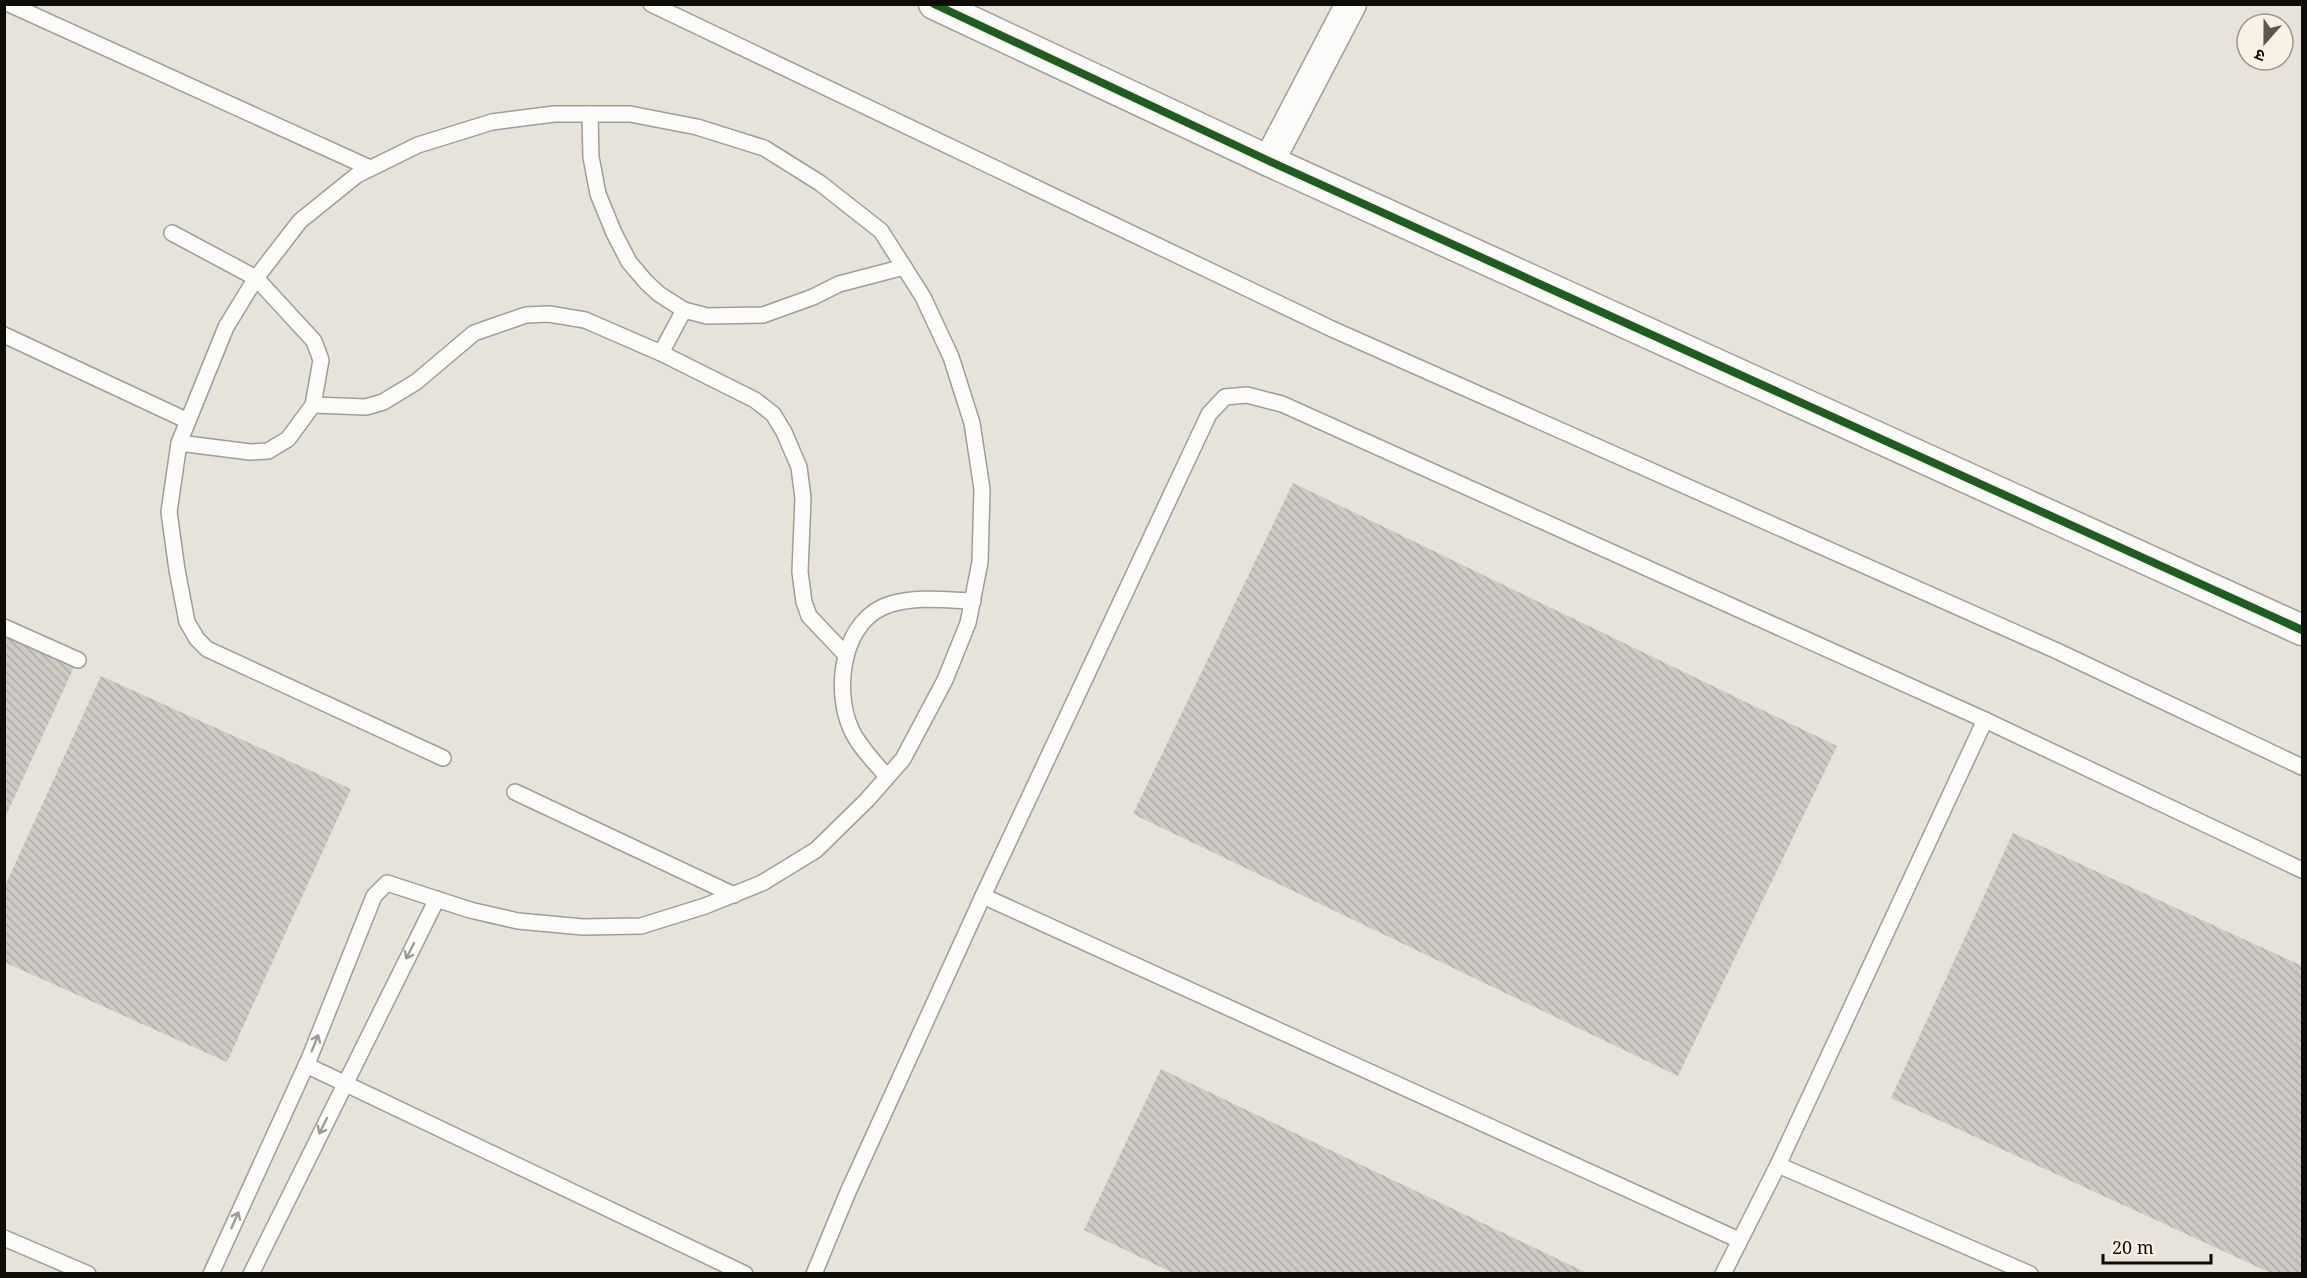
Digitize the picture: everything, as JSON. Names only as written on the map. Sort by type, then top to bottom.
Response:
[{"type":"street","points":[[934,4],[1269,161],[2302,630]]},
{"type":"street","points":[[1269,161],[1351,4]]},
{"type":"lane","points":[[9,4],[370,168]]},
{"type":"lane","points":[[651,4],[1332,329],[2057,651],[2302,767]]},
{"type":"lane","points":[[211,1274],[306,1065],[369,910],[380,889],[387,883],[470,910],[518,921],[583,927],[641,926],[705,906],[762,883],[816,850],[903,759],[945,680],[968,623],[981,562],[982,489],[972,423],[951,357],[923,297],[881,231],[820,183],[764,148],[686,125],[630,114],[554,114],[492,122],[418,145],[357,175],[300,221],[256,278],[226,327],[179,443],[169,512],[187,622],[197,639],[207,649],[443,758]]},
{"type":"lane","points":[[590,114],[591,157],[598,194],[614,232],[629,262],[646,282],[659,294],[684,310],[707,316],[763,315],[813,297],[839,284],[903,267]]},
{"type":"lane","points":[[172,233],[256,278],[314,341],[321,360],[313,405],[288,440],[268,451],[250,452],[179,443]]},
{"type":"lane","points":[[661,353],[684,310]]},
{"type":"lane","points":[[313,405],[366,407],[383,402],[416,382],[474,333],[526,315],[549,314],[585,320],[661,353],[755,400],[773,414],[784,432],[799,467],[803,498],[800,572],[804,602],[809,616],[846,655]]},
{"type":"lane","points":[[4,335],[188,421]]},
{"type":"lane","points":[[814,1274],[848,1192],[983,896],[1209,414],[1225,397],[1246,395],[1282,404],[1985,720],[2302,870]]},
{"type":"lane","points":[[887,777],[851,729],[842,684],[846,655],[857,629],[869,615],[889,604],[927,598],[973,602]]},
{"type":"lane","points":[[4,627],[78,660]]},
{"type":"lane","points":[[1723,1274],[1778,1165],[1985,720]]},
{"type":"lane","points":[[515,792],[734,895]]},
{"type":"lane","points":[[983,896],[1739,1240]]},
{"type":"lane","points":[[251,1274],[437,899]]},
{"type":"lane","points":[[306,1065],[745,1274]]},
{"type":"lane","points":[[1778,1165],[2030,1274]]},
{"type":"lane","points":[[4,1238],[88,1274]]},
{"type":"lane","points":[[49,1257],[53,1274]]},
{"type":"building","points":[[1293,483],[1837,746],[1678,1076],[1133,814]]},
{"type":"building","points":[[4,635],[74,667],[4,820]]},
{"type":"building","points":[[101,676],[351,789],[227,1062],[4,962],[4,888]]},
{"type":"building","points":[[2013,833],[2302,966],[2302,1274],[2273,1274],[1891,1098]]},
{"type":"building","points":[[1161,1069],[1589,1274],[1175,1274],[1084,1230]]},
{"type":"cycle path","points":[[934,4],[1269,161],[2302,630]]}]
